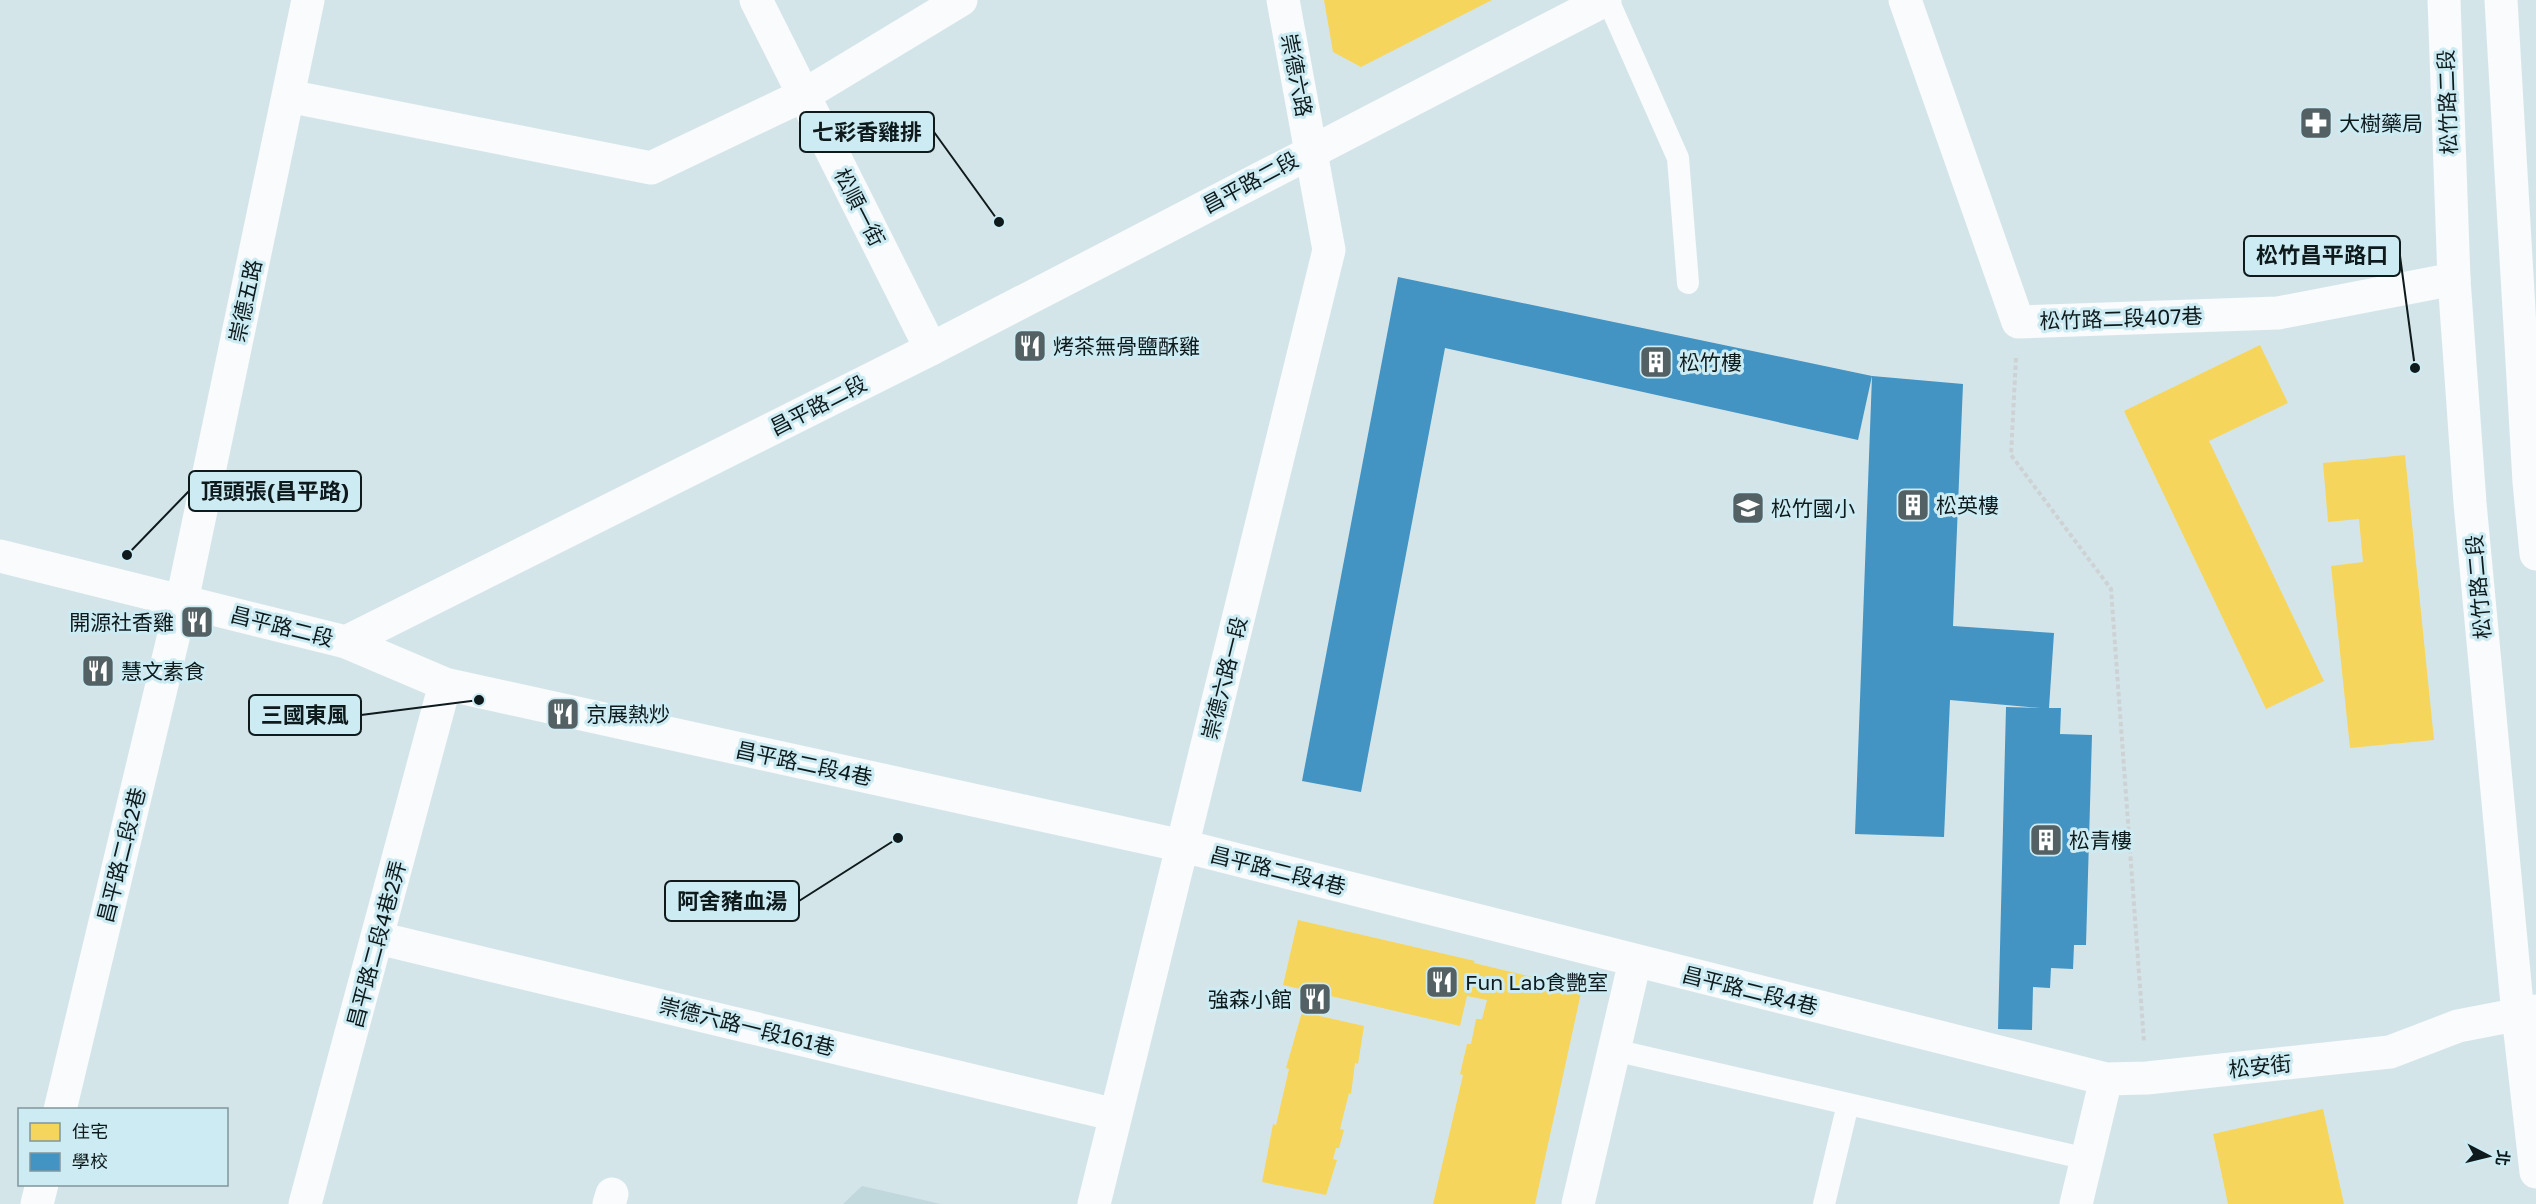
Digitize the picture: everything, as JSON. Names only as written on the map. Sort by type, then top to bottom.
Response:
[{"type":"street","name":"崇德五路","points":[[182,601],[308,0]]},
{"type":"street","name":"松順一街","points":[[756,0],[931,349]]},
{"type":"street","points":[[288,96],[651,168],[804,94],[961,0]]},
{"type":"street","name":"崇德六路","points":[[1283,0],[1312,150]]},
{"type":"street","name":"昌平路二段","points":[[0,556],[346,642],[931,349],[1312,150],[1607,0]]},
{"type":"street","name":"松竹路二段407巷","points":[[1905,0],[2018,322],[2277,313],[2454,279]]},
{"type":"street","name":"松竹路二段","points":[[2444,0],[2454,279],[2470,502],[2527,1013],[2536,1172]]},
{"type":"street","points":[[2501,0],[2527,447],[2536,554]]},
{"type":"street","name":"崇德六路一段","points":[[1094,1204],[1329,250],[1312,150]]},
{"type":"street","name":"昌平路二段2巷","points":[[60,1108],[182,601]]},
{"type":"street","name":"昌平路二段4巷","points":[[346,642],[445,684],[1183,846],[2106,1079]]},
{"type":"street","name":"昌平路二段4巷2弄","points":[[304,1204],[378,938],[445,684]]},
{"type":"street","name":"崇德六路一段161巷","points":[[378,938],[1116,1115]]},
{"type":"street","points":[[1578,1204],[1635,961]]},
{"type":"street","name":"松安街","points":[[2106,1079],[2147,1078],[2390,1052],[2458,1026],[2527,1013]]},
{"type":"street","points":[[2076,1204],[2106,1079]]},
{"type":"street","points":[[37,1204],[42,1186]]},
{"type":"lane","points":[[1607,0],[1678,158],[1688,283]]},
{"type":"lane","points":[[1614,1050],[2087,1159]]},
{"type":"lane","points":[[1824,1204],[1848,1104]]},
{"type":"path","points":[[2018,322],[2011,455],[2111,589],[2147,1078]]},
{"type":"shaded area","points":[[862,1186],[941,1204],[843,1204]]},
{"type":"building: 住宅","points":[[1324,0],[1492,0],[1361,67],[1333,52]]},
{"type":"building: 住宅","points":[[2260,345],[2288,403],[2209,441],[2324,681],[2266,709],[2124,411]]},
{"type":"building: 住宅","points":[[2405,455],[2434,740],[2350,748],[2331,566],[2363,562],[2359,519],[2328,522],[2323,463]]},
{"type":"building: 住宅","points":[[1298,920],[1475,961],[1474,963],[1537,978],[1535,983],[1581,993],[1535,1204],[1433,1204],[1463,1075],[1460,1074],[1467,1044],[1471,1044],[1476,1019],[1482,1019],[1487,1000],[1467,996],[1460,1026],[1283,985]]},
{"type":"building: 住宅","points":[[1302,1012],[1364,1026],[1358,1064],[1355,1063],[1351,1094],[1349,1093],[1340,1129],[1344,1130],[1339,1148],[1336,1148],[1333,1159],[1337,1160],[1326,1195],[1262,1182],[1273,1124],[1276,1125],[1289,1069],[1286,1068]]},
{"type":"building: 住宅","points":[[2323,1109],[2344,1204],[2228,1204],[2213,1134]]},
{"type":"building: 學校","points":[[1398,277],[1872,376],[1858,440],[1445,348],[1361,792],[1302,781]]},
{"type":"building: 學校","points":[[1872,376],[1963,384],[1953,626],[2054,633],[2049,708],[2061,708],[2060,734],[2092,735],[2086,945],[2074,945],[2073,969],[2051,968],[2050,988],[2033,987],[2032,1030],[1998,1029],[2006,707],[2041,708],[1950,700],[1944,837],[1855,834]]},
{"type":"place","name":"大樹藥局","points":[[2316,123]]},
{"type":"place","name":"七彩香雞排","points":[[999,222]]},
{"type":"place","name":"烤茶無骨鹽酥雞","points":[[1030,346]]},
{"type":"place","name":"松竹樓","points":[[1656,362]]},
{"type":"place","name":"松竹昌平路口","points":[[2415,368]]},
{"type":"place","name":"松英樓","points":[[1913,505]]},
{"type":"place","name":"松竹國小","points":[[1748,508]]},
{"type":"place","name":"頂頭張(昌平路)","points":[[127,555]]},
{"type":"place","name":"開源社香雞","points":[[197,622]]},
{"type":"place","name":"慧文素食","points":[[98,671]]},
{"type":"place","name":"三國東風","points":[[479,700]]},
{"type":"place","name":"京展熱炒","points":[[563,714]]},
{"type":"place","name":"阿舍豬血湯","points":[[898,838]]},
{"type":"place","name":"松青樓","points":[[2046,840]]},
{"type":"place","name":"Fun Lab食艷室","points":[[1442,982]]},
{"type":"place","name":"強森小館","points":[[1315,999]]}]
